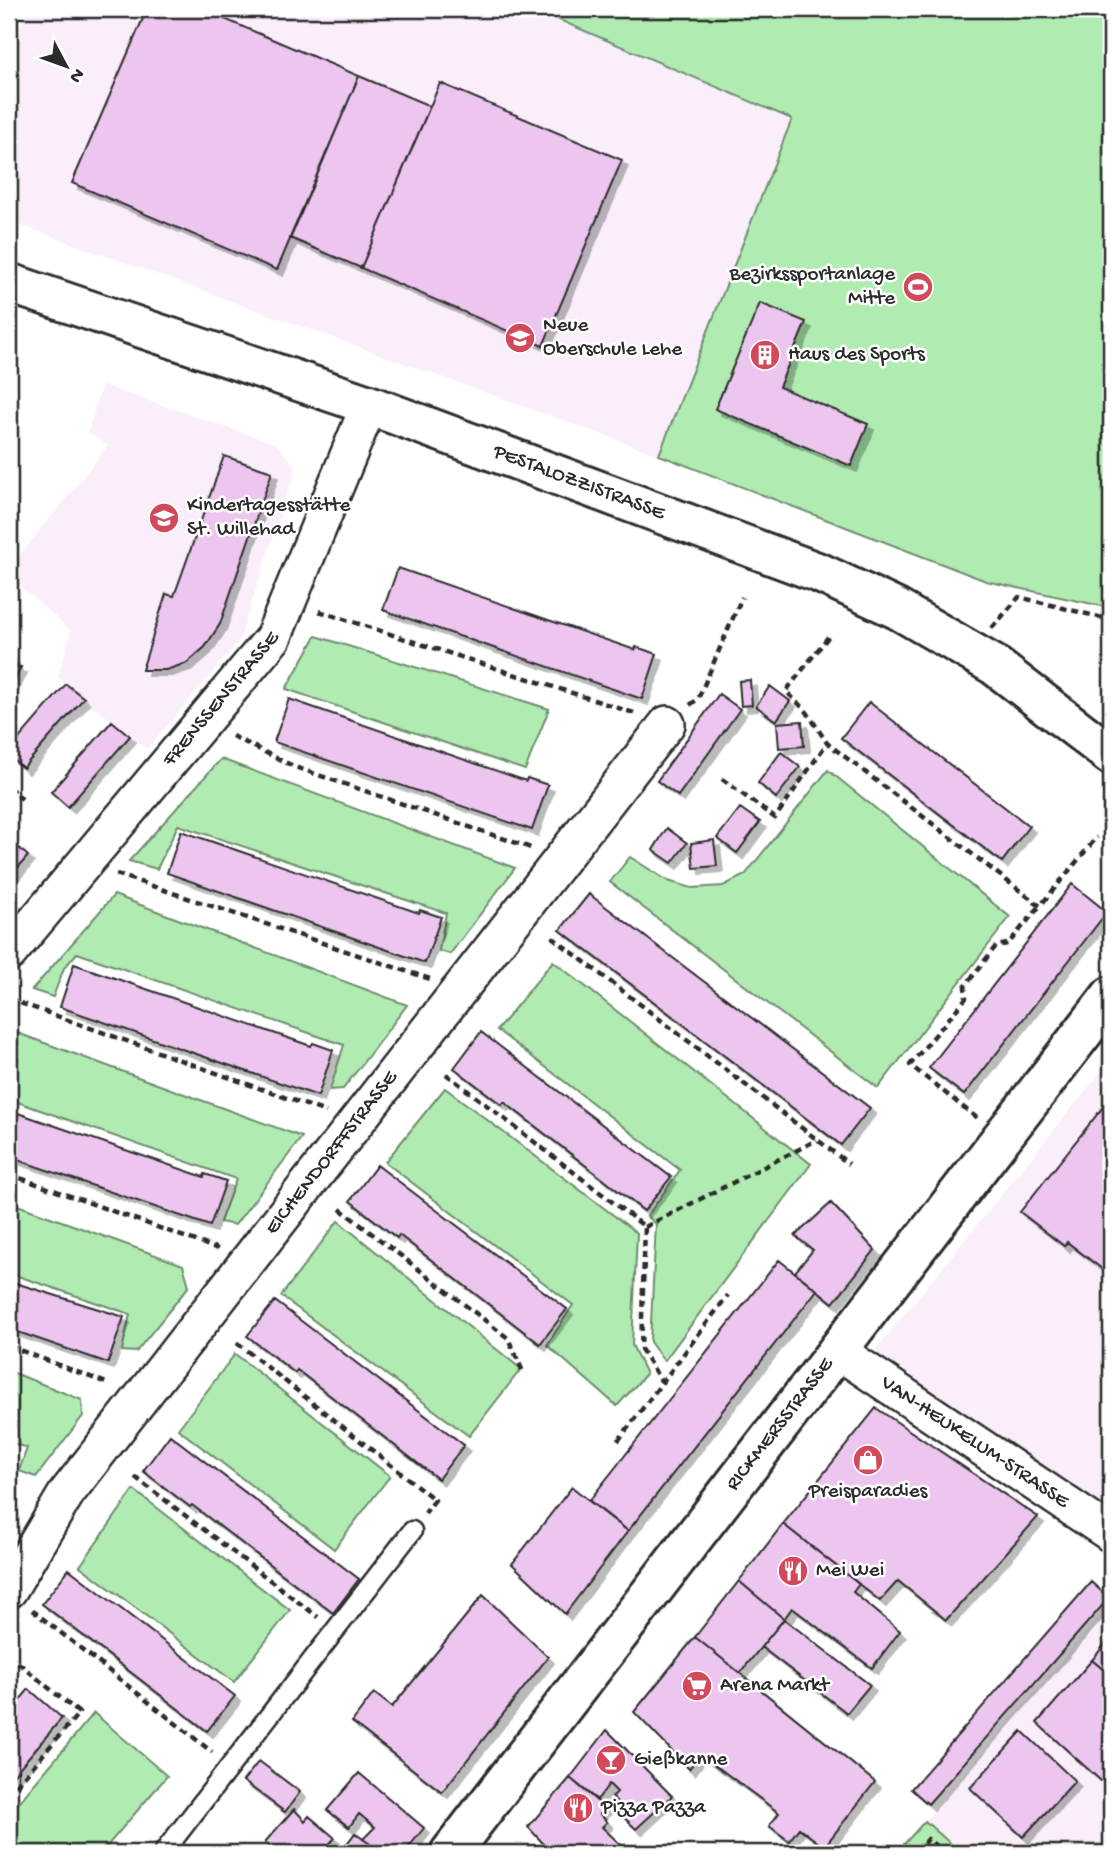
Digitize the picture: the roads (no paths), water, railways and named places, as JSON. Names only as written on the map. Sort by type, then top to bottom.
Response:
[{"type":"street","name":"PESTALOZZISTRASSE","points":[[9,284],[369,405],[820,572],[897,610],[994,665],[1111,755]]},
{"type":"street","name":"FRENSSENSTRASSE","points":[[9,953],[273,638],[369,405]]},
{"type":"street","name":"EICHENDORFFSTRASSE","points":[[20,1599],[66,1494],[667,724]]},
{"type":"street","name":"RICKMERSSTRASSE","points":[[450,1853],[1111,996]]},
{"type":"street","name":"VAN-HEUKELUM-STRASSE","points":[[839,1352],[1111,1534]]},
{"type":"lane","points":[[163,1853],[412,1531]]},
{"type":"place","name":"Bezirkssportanlage Mitte","points":[[918,287]]},
{"type":"place","name":"Neue Oberschule Lehe","points":[[520,338]]},
{"type":"place","name":"Haus des Sports","points":[[765,355]]},
{"type":"place","name":"Kindertagesstätte St. Willehad","points":[[164,518]]},
{"type":"place","name":"Preisparadies","points":[[868,1460]]},
{"type":"place","name":"Mei Wei","points":[[793,1571]]},
{"type":"place","name":"Arena Markt","points":[[697,1686]]},
{"type":"place","name":"Gießkanne","points":[[611,1760]]},
{"type":"place","name":"Pizza Pazza","points":[[578,1808]]}]
